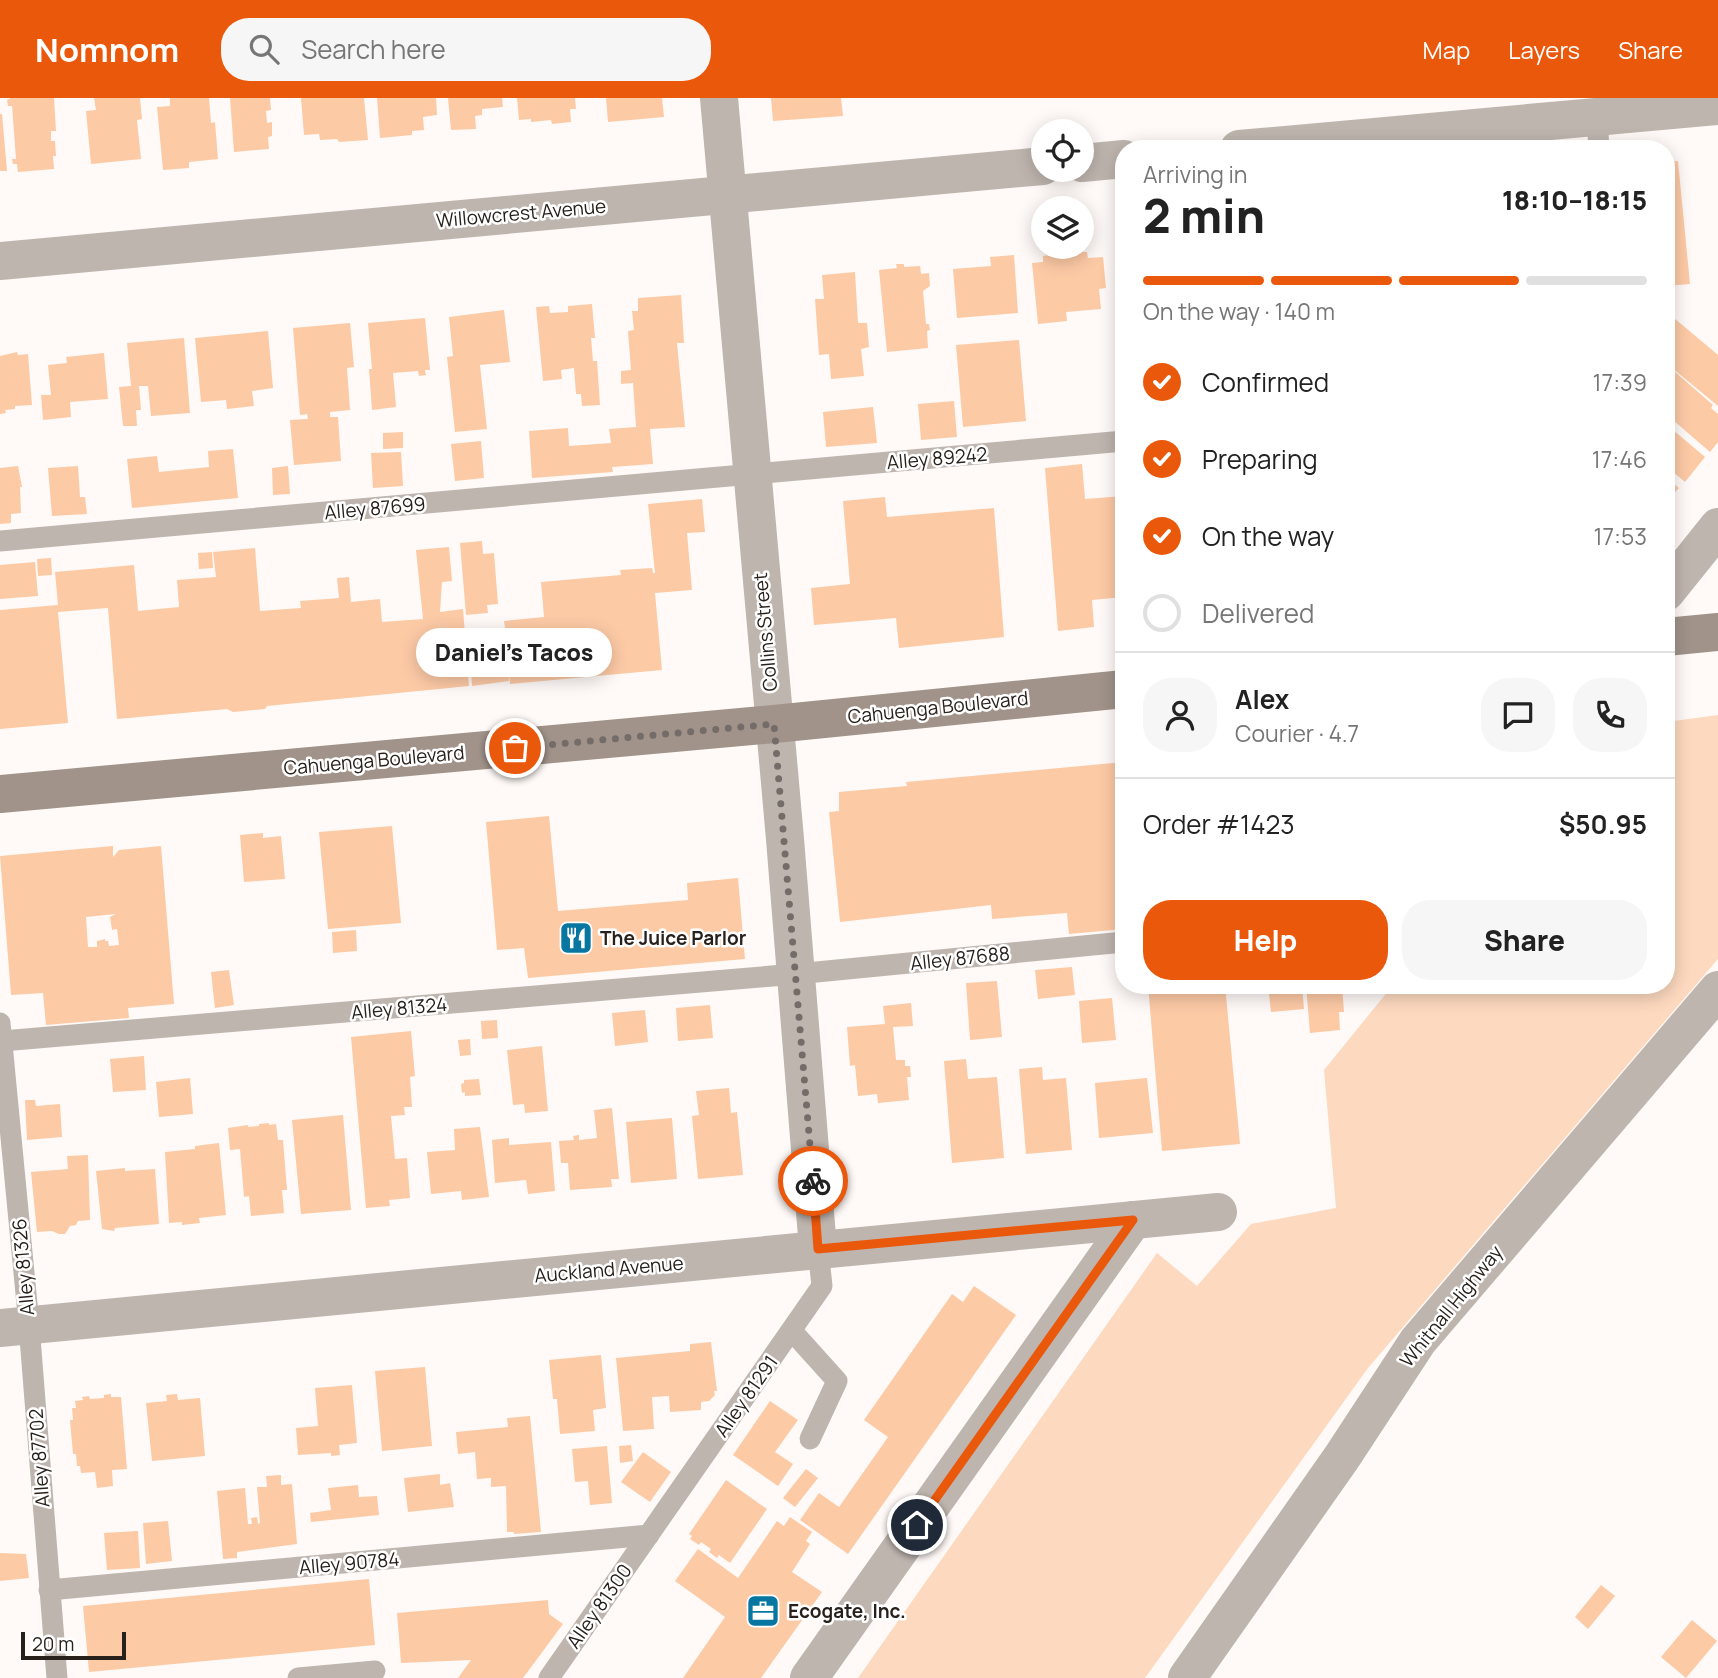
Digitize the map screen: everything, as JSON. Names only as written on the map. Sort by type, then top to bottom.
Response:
[{"type":"main road","points":[[1675,636],[1718,632]]},
{"type":"main road","name":"Cahuenga Boulevard","points":[[0,794],[774,724],[1115,690]]},
{"type":"street","name":"Collins Street","points":[[719,98],[818,1249]]},
{"type":"street","points":[[1441,140],[1598,133],[1718,106]]},
{"type":"street","points":[[1094,162],[1115,160]]},
{"type":"street","name":"Willowcrest Avenue","points":[[0,261],[1031,167]]},
{"type":"street","points":[[1675,581],[1718,527]]},
{"type":"street","name":"Whitnall Highway","points":[[1187,1678],[1342,1457],[1418,1341],[1718,990]]},
{"type":"street","name":"Auckland Avenue","points":[[14,1326],[1218,1212]]},
{"type":"street","points":[[809,1678],[1133,1220]]},
{"type":"lane","name":"Alley 89242","points":[[751,475],[1115,442]]},
{"type":"lane","name":"Alley 87699","points":[[0,541],[751,475]]},
{"type":"lane","name":"Alley 87688","points":[[796,974],[1115,943]]},
{"type":"lane","name":"Alley 81324","points":[[1,1032],[796,974]]},
{"type":"lane","name":"Alley 81326","points":[[1,1032],[14,1326]]},
{"type":"lane","name":"Alley 81291","points":[[649,1535],[822,1286],[818,1249]]},
{"type":"lane","name":"Alley 87702","points":[[14,1326],[49,1590],[57,1678]]},
{"type":"lane","points":[[792,1331],[837,1381],[810,1438]]},
{"type":"lane","name":"Alley 90784","points":[[49,1590],[649,1535]]},
{"type":"lane","name":"Alley 81300","points":[[549,1678],[649,1535]]},
{"type":"lane","points":[[298,1678],[375,1671]]},
{"type":"shaded area","points":[[1718,715],[1718,959],[1368,1368],[1145,1678],[858,1678],[1157,1253],[1197,1286],[1251,1224],[1336,1208],[1324,1070],[1386,994],[1675,994],[1675,721]]},
{"type":"building","points":[[54,98],[56,131],[51,131],[51,141],[55,141],[54,169],[18,172],[17,164],[13,164],[12,159],[16,159],[12,106],[8,106],[7,100]]},
{"type":"building","points":[[94,98],[140,98],[142,119],[137,120],[141,159],[91,164],[86,111],[96,110]]},
{"type":"building","points":[[170,98],[209,98],[211,123],[215,122],[218,159],[189,162],[189,168],[163,170],[157,107],[170,106]]},
{"type":"building","points":[[230,98],[270,98],[271,110],[266,111],[267,123],[272,122],[272,136],[268,137],[269,149],[234,152]]},
{"type":"building","points":[[301,98],[364,98],[368,140],[339,142],[337,139],[320,140],[319,134],[304,135]]},
{"type":"building","points":[[377,98],[436,98],[437,115],[423,117],[424,130],[412,131],[412,135],[380,138]]},
{"type":"building","points":[[448,98],[502,98],[503,107],[482,109],[482,115],[475,116],[476,129],[451,130]]},
{"type":"building","points":[[517,98],[575,98],[576,109],[570,109],[571,122],[552,124],[551,120],[519,120]]},
{"type":"building","points":[[606,98],[662,98],[664,117],[608,122]]},
{"type":"building","points":[[771,98],[841,98],[843,116],[773,121]]},
{"type":"building","points":[[2,114],[7,171],[0,171]]},
{"type":"building","points":[[1675,161],[1678,161],[1690,284],[1675,285]]},
{"type":"building","points":[[1014,255],[1018,313],[957,318],[953,269],[991,266],[990,257]]},
{"type":"building","points":[[1103,257],[1106,288],[1099,289],[1101,309],[1066,312],[1067,321],[1038,324],[1032,263],[1043,262],[1043,259]]},
{"type":"building","points":[[896,264],[904,264],[904,267],[920,266],[921,274],[929,273],[930,286],[923,291],[926,324],[929,324],[930,330],[927,331],[928,348],[887,352],[879,270],[897,268]]},
{"type":"building","points":[[855,272],[858,323],[867,323],[869,347],[861,349],[864,376],[831,379],[829,354],[819,355],[815,299],[824,299],[822,275]]},
{"type":"building","points":[[681,295],[684,343],[677,343],[685,427],[650,429],[653,464],[612,467],[613,472],[532,478],[529,431],[568,428],[569,446],[611,443],[609,429],[636,427],[633,383],[621,384],[621,371],[631,370],[628,331],[634,330],[632,311],[638,311],[638,298]]},
{"type":"building","points":[[592,304],[595,338],[591,338],[593,361],[597,361],[600,405],[582,406],[581,394],[576,394],[574,368],[561,370],[562,379],[543,381],[536,307],[549,306],[550,313],[568,312],[568,306]]},
{"type":"building","points":[[504,310],[510,362],[480,365],[487,429],[455,432],[447,357],[453,356],[449,317]]},
{"type":"building","points":[[425,318],[430,370],[425,370],[426,375],[419,376],[418,371],[393,373],[396,407],[372,410],[368,323]]},
{"type":"building","points":[[1675,319],[1718,355],[1718,406],[1675,370]]},
{"type":"building","points":[[350,323],[354,367],[347,368],[350,410],[330,412],[330,417],[338,417],[341,461],[294,465],[290,420],[308,419],[307,414],[300,415],[293,328]]},
{"type":"building","points":[[268,331],[273,388],[252,391],[254,406],[227,409],[226,400],[201,402],[195,338]]},
{"type":"building","points":[[184,338],[190,413],[151,416],[148,386],[139,386],[141,410],[136,410],[137,426],[123,426],[119,387],[131,386],[127,343]]},
{"type":"building","points":[[1019,340],[1026,421],[963,427],[956,345]]},
{"type":"building","points":[[17,352],[18,355],[28,354],[32,405],[15,406],[15,409],[5,410],[6,413],[0,414],[0,356]]},
{"type":"building","points":[[104,353],[108,399],[70,402],[71,417],[43,420],[41,395],[51,395],[48,365],[67,363],[66,357]]},
{"type":"building","points":[[1675,372],[1713,405],[1711,408],[1718,414],[1718,442],[1710,452],[1675,422]]},
{"type":"building","points":[[954,401],[957,437],[921,440],[918,404]]},
{"type":"building","points":[[873,407],[877,443],[826,447],[823,412]]},
{"type":"building","points":[[403,432],[403,448],[383,449],[383,433]]},
{"type":"building","points":[[1675,432],[1705,457],[1685,482],[1675,474]]},
{"type":"building","points":[[481,441],[484,478],[455,481],[451,444]]},
{"type":"building","points":[[233,449],[238,498],[132,508],[127,459],[157,456],[159,472],[209,467],[208,451]]},
{"type":"building","points":[[401,452],[403,486],[373,488],[371,453]]},
{"type":"building","points":[[1082,464],[1085,499],[1115,497],[1115,598],[1092,600],[1094,627],[1058,631],[1045,468]]},
{"type":"building","points":[[18,466],[22,487],[21,513],[11,514],[11,523],[0,524],[0,468]]},
{"type":"building","points":[[78,466],[80,497],[85,497],[87,514],[52,516],[48,468]]},
{"type":"building","points":[[288,466],[290,494],[273,495],[272,468]]},
{"type":"building","points":[[885,497],[887,517],[994,508],[1004,637],[899,648],[896,618],[814,625],[811,588],[850,584],[843,501]]},
{"type":"building","points":[[702,499],[705,532],[687,533],[692,590],[655,593],[662,670],[510,684],[508,664],[509,681],[472,686],[468,630],[479,629],[480,636],[489,635],[489,629],[505,628],[504,621],[544,617],[541,582],[621,575],[620,570],[652,568],[655,573],[648,504]]},
{"type":"building","points":[[482,541],[483,554],[494,553],[498,604],[487,605],[488,613],[466,615],[460,543]]},
{"type":"building","points":[[449,547],[452,581],[442,582],[440,612],[463,609],[469,686],[267,706],[265,709],[233,712],[227,709],[117,719],[108,608],[58,612],[68,723],[0,729],[0,610],[58,605],[55,572],[134,565],[138,611],[179,607],[177,580],[216,577],[213,552],[255,548],[260,611],[301,608],[300,601],[339,598],[337,578],[349,577],[351,602],[380,599],[382,622],[423,619],[416,550]]},
{"type":"building","points":[[212,552],[213,568],[199,569],[198,553]]},
{"type":"building","points":[[51,558],[52,575],[38,576],[37,559]]},
{"type":"building","points":[[35,562],[38,596],[0,599],[0,565]]},
{"type":"building","points":[[1115,763],[1115,930],[1069,934],[1067,913],[992,919],[991,905],[840,922],[829,812],[839,811],[839,792],[907,786],[906,782]]},
{"type":"building","points":[[549,816],[558,911],[688,900],[687,883],[738,878],[745,959],[528,978],[524,948],[497,950],[486,822]]},
{"type":"building","points":[[392,826],[401,923],[328,929],[319,832]]},
{"type":"building","points":[[263,833],[263,838],[281,836],[285,879],[244,882],[240,835]]},
{"type":"building","points":[[113,846],[113,857],[119,850],[161,846],[174,1004],[128,1008],[129,1018],[46,1025],[43,993],[11,995],[0,856]],"holes":[[[116,914],[110,917],[112,930],[117,929],[119,945],[109,946],[105,939],[97,941],[97,947],[88,947],[86,917]]]},
{"type":"building","points":[[356,930],[357,951],[333,953],[332,932]]},
{"type":"building","points":[[1072,967],[1075,995],[1038,999],[1035,970]]},
{"type":"building","points":[[229,970],[234,1005],[215,1008],[211,972]]},
{"type":"building","points":[[997,981],[1002,1037],[970,1040],[966,983]]},
{"type":"building","points":[[1149,994],[1226,994],[1240,1144],[1162,1151]]},
{"type":"building","points":[[1269,994],[1303,994],[1304,1009],[1271,1012]]},
{"type":"building","points":[[1307,994],[1343,994],[1344,1012],[1339,1012],[1340,1030],[1310,1033]]},
{"type":"building","points":[[1112,998],[1116,1040],[1082,1043],[1079,1001]]},
{"type":"building","points":[[911,1003],[913,1026],[893,1027],[896,1060],[905,1060],[905,1066],[910,1066],[911,1077],[907,1077],[909,1100],[878,1103],[877,1094],[858,1096],[855,1065],[850,1066],[847,1027],[885,1024],[883,1006]]},
{"type":"building","points":[[710,1005],[713,1038],[678,1041],[676,1008]]},
{"type":"building","points":[[645,1010],[648,1042],[615,1046],[612,1013]]},
{"type":"building","points":[[497,1020],[498,1038],[482,1039],[481,1021]]},
{"type":"building","points":[[411,1031],[415,1076],[410,1077],[412,1107],[404,1107],[405,1115],[391,1116],[395,1159],[407,1158],[410,1198],[389,1200],[390,1206],[366,1208],[351,1037]]},
{"type":"building","points":[[470,1039],[471,1055],[460,1056],[458,1040]]},
{"type":"building","points":[[542,1046],[548,1111],[525,1113],[524,1104],[513,1105],[507,1050]]},
{"type":"building","points":[[144,1056],[146,1090],[113,1092],[110,1059]]},
{"type":"building","points":[[966,1059],[968,1079],[997,1077],[1004,1158],[952,1163],[944,1061]]},
{"type":"building","points":[[1042,1067],[1043,1080],[1066,1078],[1072,1150],[1026,1154],[1019,1069]]},
{"type":"building","points":[[190,1078],[193,1114],[159,1117],[156,1082]]},
{"type":"building","points":[[1147,1078],[1153,1133],[1099,1138],[1095,1083]]},
{"type":"building","points":[[479,1079],[481,1095],[465,1096],[465,1092],[462,1093],[461,1084],[464,1080]]},
{"type":"building","points":[[729,1088],[731,1113],[737,1112],[743,1175],[698,1179],[692,1116],[699,1115],[696,1091]]},
{"type":"building","points":[[25,1100],[35,1100],[36,1106],[60,1104],[62,1137],[27,1140]]},
{"type":"building","points":[[612,1108],[619,1179],[611,1179],[612,1187],[570,1190],[568,1163],[561,1163],[559,1141],[574,1140],[573,1136],[579,1135],[579,1140],[597,1138],[594,1110]]},
{"type":"building","points":[[343,1115],[351,1210],[301,1214],[292,1120]]},
{"type":"building","points":[[672,1118],[677,1179],[631,1183],[626,1122]]},
{"type":"building","points":[[276,1124],[278,1140],[283,1140],[287,1190],[282,1190],[284,1213],[251,1216],[249,1196],[244,1197],[240,1149],[230,1150],[228,1128]]},
{"type":"building","points":[[480,1127],[489,1197],[462,1200],[461,1191],[431,1194],[427,1152],[455,1150],[454,1129]]},
{"type":"building","points":[[509,1138],[509,1145],[551,1142],[555,1191],[528,1194],[526,1180],[495,1183],[492,1140]]},
{"type":"building","points":[[219,1143],[226,1215],[199,1218],[200,1223],[169,1223],[165,1152]]},
{"type":"building","points":[[88,1155],[90,1220],[78,1221],[76,1225],[70,1226],[65,1234],[37,1232],[31,1172],[68,1169],[67,1156]]},
{"type":"building","points":[[125,1168],[125,1171],[155,1169],[159,1224],[115,1228],[114,1231],[102,1229],[96,1171]]},
{"type":"building","points":[[974,1286],[1016,1315],[848,1554],[800,1520],[819,1493],[839,1507],[888,1437],[864,1420],[952,1294],[963,1302]]},
{"type":"building","points":[[711,1342],[717,1391],[714,1391],[715,1395],[709,1401],[701,1402],[701,1410],[670,1412],[669,1396],[652,1397],[654,1429],[623,1431],[616,1358],[690,1351],[690,1344]]},
{"type":"building","points":[[601,1355],[606,1408],[593,1410],[595,1431],[560,1434],[557,1399],[553,1399],[549,1360]]},
{"type":"building","points":[[425,1367],[432,1446],[382,1451],[375,1371]]},
{"type":"building","points":[[352,1385],[357,1443],[339,1445],[340,1455],[298,1455],[296,1428],[318,1426],[315,1388]]},
{"type":"building","points":[[111,1394],[111,1397],[121,1397],[127,1469],[112,1470],[113,1486],[97,1488],[95,1472],[81,1473],[80,1466],[77,1466],[76,1454],[73,1454],[70,1420],[73,1420],[72,1408],[76,1408],[75,1401],[89,1396],[90,1399],[104,1398],[104,1395]]},
{"type":"building","points":[[177,1394],[178,1400],[200,1398],[205,1456],[152,1461],[146,1403],[167,1401],[166,1395]]},
{"type":"building","points":[[770,1401],[798,1420],[775,1452],[793,1464],[778,1486],[733,1455]]},
{"type":"building","points":[[530,1416],[541,1532],[514,1534],[507,1532],[506,1486],[491,1487],[491,1478],[477,1479],[475,1452],[458,1454],[456,1432],[508,1427],[507,1418]]},
{"type":"building","points":[[631,1445],[633,1461],[620,1463],[619,1446]]},
{"type":"building","points":[[607,1446],[612,1503],[590,1505],[588,1481],[575,1482],[572,1449]]},
{"type":"building","points":[[643,1452],[671,1472],[650,1502],[621,1482]]},
{"type":"building","points":[[806,1469],[818,1478],[795,1507],[783,1498]]},
{"type":"building","points":[[440,1474],[440,1485],[450,1483],[454,1507],[408,1512],[404,1478]]},
{"type":"building","points":[[281,1475],[281,1485],[292,1484],[297,1544],[237,1552],[237,1558],[223,1559],[217,1491],[245,1488],[248,1524],[252,1524],[251,1518],[257,1517],[258,1524],[257,1487],[267,1487],[266,1476]]},
{"type":"building","points":[[726,1480],[767,1509],[730,1563],[719,1555],[717,1558],[709,1552],[711,1549],[701,1542],[699,1545],[690,1539],[692,1536],[689,1534]]},
{"type":"building","points":[[358,1485],[359,1497],[377,1496],[379,1515],[311,1522],[310,1513],[331,1510],[328,1488]]},
{"type":"building","points":[[790,1517],[812,1532],[806,1541],[810,1544],[792,1572],[822,1592],[761,1678],[683,1678],[725,1617],[675,1581],[698,1549],[738,1578],[777,1521],[784,1526]]},
{"type":"building","points":[[168,1521],[172,1561],[146,1564],[143,1523]]},
{"type":"building","points":[[138,1531],[140,1568],[107,1570],[104,1533]]},
{"type":"building","points":[[0,1553],[26,1554],[29,1578],[0,1581]]},
{"type":"building","points":[[369,1579],[375,1645],[89,1672],[83,1606]]},
{"type":"building","points":[[1601,1585],[1615,1596],[1588,1629],[1575,1617]]},
{"type":"building","points":[[548,1600],[549,1614],[563,1624],[523,1678],[458,1678],[471,1660],[401,1663],[397,1613]]},
{"type":"building","points":[[1692,1620],[1717,1641],[1686,1678],[1661,1657]]},
{"type":"way so far","points":[[515,748],[774,724],[813,1181]]},
{"type":"place","name":"Daniel's Tacos","points":[[515,748]]},
{"type":"place","name":"The Juice Parlor","points":[[576,938]]},
{"type":"place","name":"Ecogate, Inc.","points":[[763,1611]]},
{"type":"route","points":[[813,1181],[818,1249],[1133,1220],[917,1525]]}]
